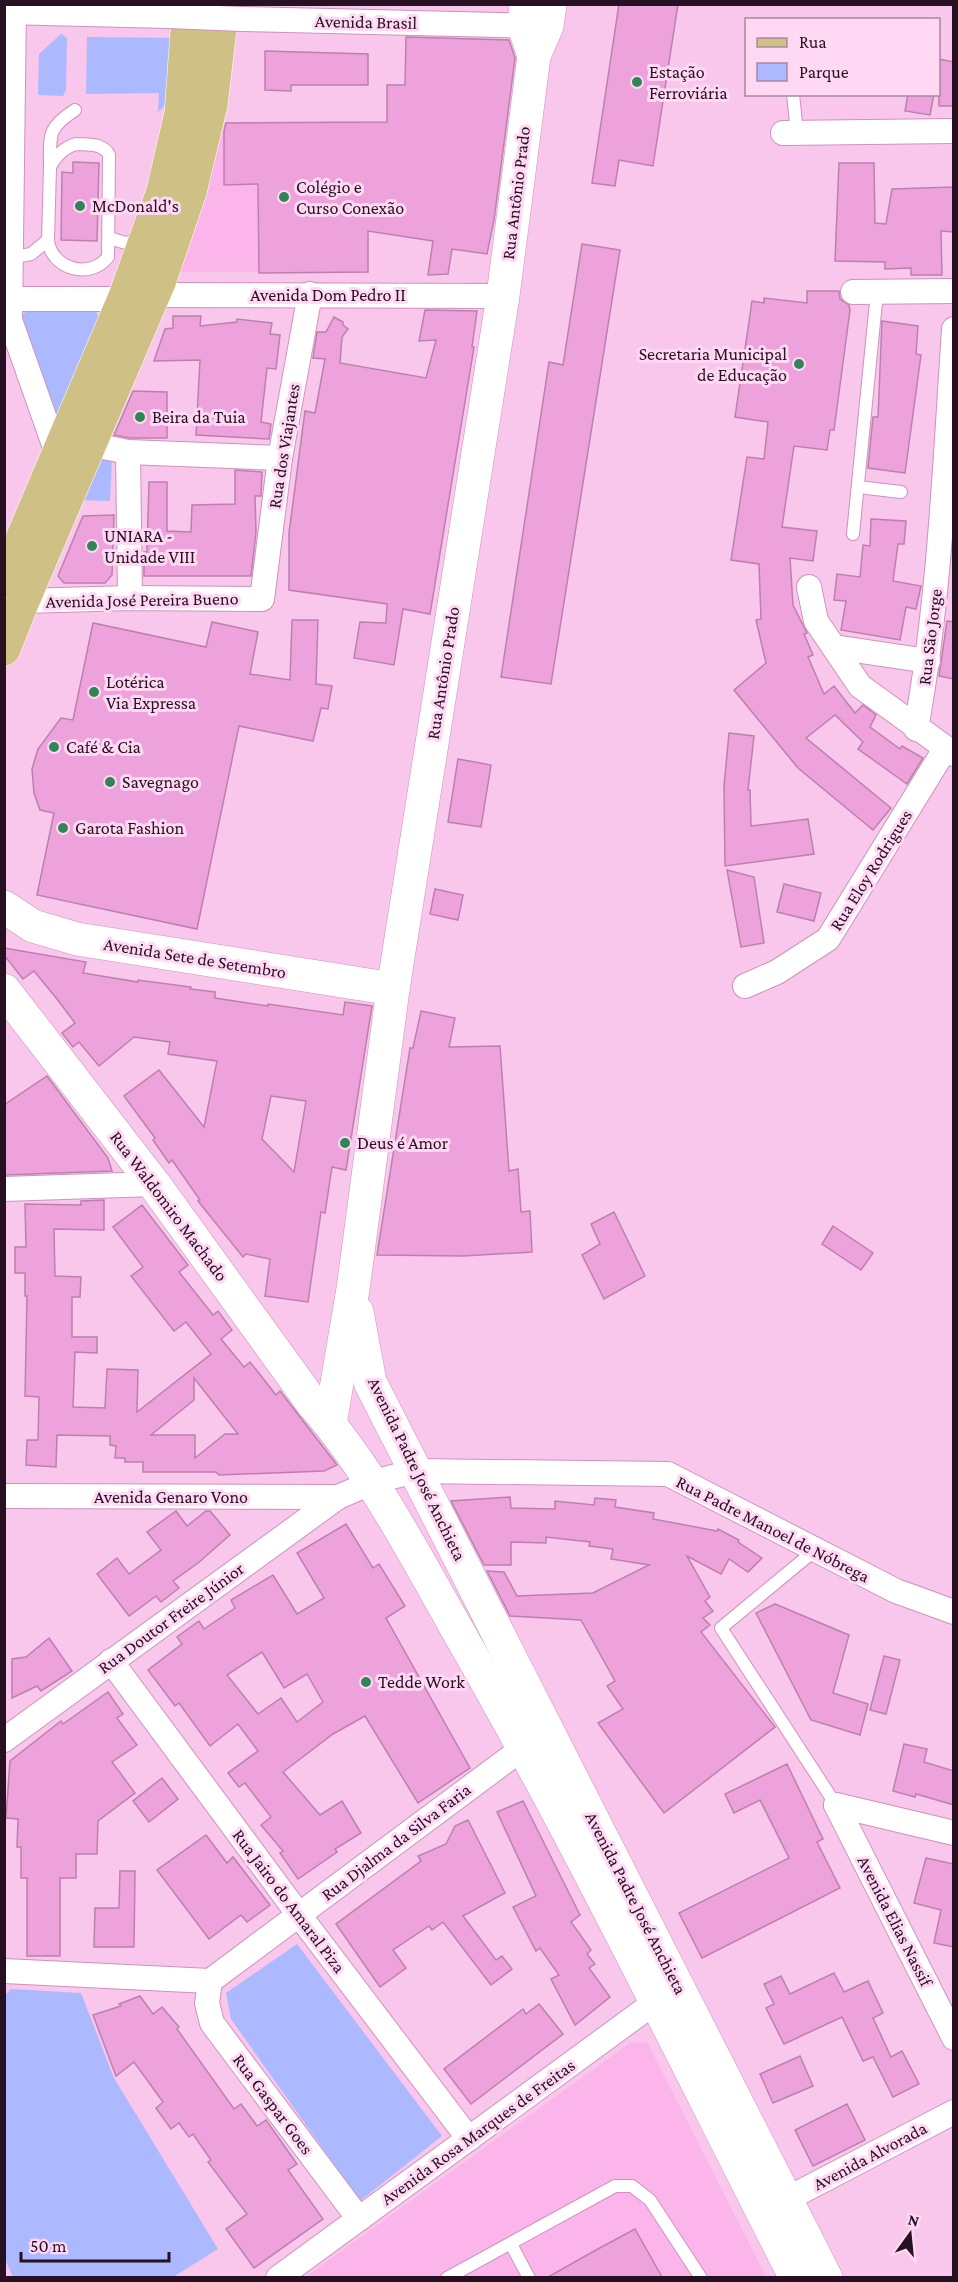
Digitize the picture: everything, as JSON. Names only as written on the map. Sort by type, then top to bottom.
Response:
[{"type":"main road","points":[[11,594],[89,444],[138,297],[148,237],[163,191],[181,113],[179,10]]},
{"type":"main road","points":[[4,649],[11,594],[58,456],[190,192],[232,12]]},
{"type":"main road","name":"Rua Antônio Prado","points":[[353,1289],[393,989],[503,296],[534,56],[537,15]]},
{"type":"main road","name":"Avenida Sete de Setembro","points":[[4,907],[33,926],[77,939],[393,989]]},
{"type":"main road","name":"Rua Waldomiro Machado","points":[[4,990],[154,1184],[306,1395],[330,1424]]},
{"type":"main road","name":"Avenida Padre José Anchieta","points":[[353,1289],[330,1424],[373,1482],[536,1739]]},
{"type":"main road","name":"Avenida Padre José Anchieta","points":[[353,1289],[370,1382],[416,1471],[536,1739],[666,1994],[796,2277]]},
{"type":"main road","name":"Avenida Padre José Anchieta","points":[[666,1994],[787,2199],[826,2277]]},
{"type":"street","name":"Avenida Brasil","points":[[11,9],[537,15]]},
{"type":"street","points":[[11,9],[10,258],[7,299],[10,320],[58,456]]},
{"type":"street","points":[[790,133],[954,131]]},
{"type":"street","points":[[853,292],[954,291]]},
{"type":"street","name":"Avenida Dom Pedro II","points":[[7,299],[310,294],[503,296]]},
{"type":"street","name":"Rua dos Viajantes","points":[[262,599],[280,458],[310,294]]},
{"type":"street","name":"Rua São Jorge","points":[[916,729],[947,549],[954,329]]},
{"type":"street","points":[[89,444],[128,452],[280,458]]},
{"type":"street","points":[[128,452],[130,598]]},
{"type":"street","points":[[809,587],[816,621],[860,686],[949,752]]},
{"type":"street","name":"Avenida José Pereira Bueno","points":[[11,594],[262,599]]},
{"type":"street","points":[[834,647],[928,661]]},
{"type":"street","name":"Rua Eloy Rodrigues","points":[[745,986],[777,972],[828,939],[949,752]]},
{"type":"street","points":[[4,1189],[154,1184]]},
{"type":"street","name":"Rua Padre Manoel de Nóbrega","points":[[338,1497],[373,1482],[416,1471],[668,1474],[814,1551],[896,1591],[954,1612]]},
{"type":"street","name":"Avenida Genaro Vono","points":[[4,1496],[338,1497]]},
{"type":"street","name":"Rua Doutor Freire Júnior","points":[[4,1740],[338,1497]]},
{"type":"street","name":"Rua Jairo do Amaral Piza","points":[[111,1661],[469,2139]]},
{"type":"street","name":"Rua Djalma da Silva Faria","points":[[210,1981],[536,1739]]},
{"type":"street","points":[[836,1805],[954,1833]]},
{"type":"street","name":"Avenida Elias Nassif","points":[[836,1805],[954,2038]]},
{"type":"street","points":[[4,1971],[210,1981]]},
{"type":"street","name":"Rua Gaspar Goes","points":[[210,1981],[207,2003],[212,2023],[359,2219]]},
{"type":"street","name":"Avenida Rosa Marques de Freitas","points":[[278,2277],[666,1994]]},
{"type":"street","name":"Avenida Alvorada","points":[[787,2199],[954,2112]]},
{"type":"lane","points":[[790,133],[792,96]]},
{"type":"lane","points":[[50,167],[53,161],[69,146],[76,144],[98,146],[107,151],[109,155],[109,238],[108,257],[103,263],[86,269],[59,263],[49,251],[50,137],[53,128],[75,110]]},
{"type":"lane","points":[[109,238],[126,243],[148,237]]},
{"type":"lane","points":[[10,258],[32,254],[48,240]]},
{"type":"lane","points":[[853,534],[877,292]]},
{"type":"lane","points":[[858,487],[900,492]]},
{"type":"lane","points":[[814,1551],[721,1628],[836,1805]]},
{"type":"lane","points":[[447,2277],[615,2186],[632,2186],[650,2200],[701,2277]]},
{"type":"lane","points":[[511,2244],[528,2277]]},
{"type":"shaded area","name":"Colégio e Curso Conexão","points":[[367,122],[368,272],[178,272],[224,123]]},
{"type":"shaded area","points":[[647,2042],[766,2277],[304,2278],[630,2043]]},
{"type":"green space","points":[[61,34],[67,38],[66,90],[63,96],[38,95],[39,54]]},
{"type":"green space","points":[[87,37],[183,38],[171,101],[158,112],[159,93],[86,94]]},
{"type":"green space","points":[[27,310],[95,311],[101,319],[57,424],[20,318]]},
{"type":"green space","points":[[95,455],[112,458],[110,501],[78,500]]},
{"type":"green space","points":[[297,1944],[442,2136],[360,2201],[231,2019],[226,1993]]},
{"type":"green space","points":[[11,1989],[81,1993],[114,2078],[218,2249],[173,2277],[13,2277],[4,2257],[5,1995]]},
{"type":"building","name":"Estação Ferroviária","points":[[619,4],[678,4],[653,166],[619,160],[615,186],[592,183]]},
{"type":"building","points":[[406,37],[509,40],[515,58],[494,220],[487,254],[452,249],[448,274],[428,275],[433,241],[368,231],[368,272],[259,273],[258,184],[224,185],[226,123],[387,122],[387,85],[405,85]]},
{"type":"building","points":[[265,51],[368,54],[368,85],[291,85],[291,91],[265,90]]},
{"type":"building","points":[[940,59],[954,62],[954,106],[939,106]]},
{"type":"building","points":[[908,96],[934,96],[930,115],[905,111]]},
{"type":"building","name":"McDonald's","points":[[73,162],[99,163],[97,241],[61,240],[62,172],[73,173]]},
{"type":"building","points":[[839,163],[874,163],[875,223],[886,224],[892,189],[954,187],[954,232],[941,231],[942,275],[911,275],[911,268],[885,269],[885,262],[835,261]]},
{"type":"building","points":[[582,244],[620,250],[551,684],[501,677],[549,362],[563,365]]},
{"type":"building","points":[[807,291],[839,291],[840,299],[849,305],[850,310],[834,430],[830,430],[827,450],[794,446],[782,527],[817,531],[813,561],[790,558],[793,605],[807,633],[804,634],[813,655],[808,657],[824,694],[834,686],[855,713],[863,705],[876,715],[870,727],[900,749],[902,746],[923,758],[907,784],[858,749],[863,742],[835,715],[806,738],[891,808],[873,830],[798,768],[734,690],[766,663],[756,620],[761,619],[759,564],[731,560],[747,457],[764,459],[768,422],[735,417],[752,301],[764,303],[764,298],[807,303]]},
{"type":"building","points":[[425,310],[477,311],[472,347],[474,347],[430,614],[403,609],[394,665],[354,658],[360,622],[386,623],[387,604],[289,590],[289,533],[305,411],[315,413],[325,359],[313,358],[317,332],[326,332],[334,317],[343,322],[348,329],[342,337],[340,363],[426,378],[436,340],[419,341]]},
{"type":"building","points":[[173,316],[201,316],[200,326],[237,322],[237,319],[272,323],[270,334],[280,335],[276,369],[267,368],[261,422],[271,424],[269,439],[196,435],[200,360],[154,361],[165,329],[173,328]]},
{"type":"building","points":[[882,321],[918,326],[916,354],[921,355],[905,473],[868,468],[873,417],[878,417]]},
{"type":"building","name":"Beira da Tuia","points":[[133,391],[167,392],[167,438],[130,438],[114,435]]},
{"type":"building","points":[[235,470],[262,472],[261,496],[255,496],[256,532],[251,576],[144,576],[149,482],[167,482],[167,531],[191,532],[192,505],[235,504]]},
{"type":"building","name":"UNIARA - Unidade VIII","points":[[114,515],[112,575],[105,583],[64,583],[58,576],[83,516]]},
{"type":"building","points":[[871,519],[906,521],[904,544],[898,544],[893,581],[921,586],[916,609],[906,607],[900,640],[841,630],[846,601],[834,600],[837,574],[860,577],[863,545],[870,546]]},
{"type":"building","points":[[292,620],[318,620],[316,684],[332,686],[328,709],[321,708],[313,741],[239,726],[197,929],[37,895],[54,813],[40,810],[34,793],[32,769],[38,749],[61,718],[73,720],[93,623],[206,647],[212,622],[258,632],[250,674],[290,680]]},
{"type":"building","points":[[947,621],[954,622],[954,679],[939,676]]},
{"type":"building","points":[[729,733],[754,736],[748,790],[750,790],[751,826],[808,819],[814,854],[725,866],[724,786]]},
{"type":"building","points":[[458,759],[491,765],[481,827],[448,822]]},
{"type":"building","points":[[727,870],[754,877],[764,943],[741,947]]},
{"type":"building","points":[[784,884],[821,893],[814,921],[777,912]]},
{"type":"building","points":[[435,889],[463,895],[458,920],[430,914]]},
{"type":"building","points":[[4,948],[86,962],[83,973],[138,982],[138,980],[191,987],[190,989],[215,992],[215,998],[268,1006],[268,1004],[343,1015],[345,1002],[372,1006],[346,1170],[332,1167],[325,1213],[321,1212],[308,1302],[265,1296],[270,1259],[246,1254],[243,1257],[198,1201],[200,1200],[172,1160],[169,1163],[153,1140],[155,1138],[124,1096],[159,1070],[204,1127],[217,1061],[168,1054],[170,1042],[134,1037],[99,1066],[79,1042],[73,1047],[62,1033],[75,1023],[34,971],[23,979],[4,955]],"holes":[[[271,1096],[306,1101],[294,1172],[262,1139]]]},
{"type":"building","points":[[421,1011],[455,1018],[449,1047],[500,1046],[509,1171],[518,1169],[521,1212],[530,1211],[532,1252],[463,1256],[377,1255],[410,1048],[413,1048]]},
{"type":"building","points":[[47,1076],[108,1158],[112,1171],[4,1175],[4,1105]]},
{"type":"building","points":[[104,1200],[104,1230],[54,1229],[55,1276],[81,1277],[80,1297],[72,1297],[72,1337],[97,1337],[97,1353],[75,1352],[73,1407],[105,1408],[107,1369],[138,1370],[137,1412],[211,1354],[186,1322],[174,1331],[131,1276],[143,1267],[113,1227],[142,1205],[188,1265],[179,1272],[213,1315],[218,1311],[232,1330],[221,1339],[244,1367],[250,1362],[276,1395],[280,1391],[337,1465],[324,1471],[219,1475],[216,1472],[143,1472],[143,1462],[125,1462],[125,1458],[115,1458],[116,1446],[110,1445],[110,1436],[57,1435],[56,1467],[26,1465],[27,1440],[38,1440],[39,1397],[25,1396],[27,1296],[25,1296],[25,1273],[15,1273],[15,1247],[26,1247],[25,1204],[81,1205],[81,1201]],"holes":[[[194,1378],[238,1434],[225,1434],[195,1458],[195,1435],[151,1435],[194,1400]]]},
{"type":"building","points":[[614,1212],[645,1276],[604,1299],[582,1255],[600,1244],[591,1224]]},
{"type":"building","points":[[833,1226],[873,1253],[861,1270],[822,1244]]},
{"type":"building","points":[[510,1497],[511,1508],[555,1509],[555,1501],[594,1505],[595,1498],[616,1500],[615,1507],[654,1513],[653,1519],[717,1531],[718,1529],[739,1540],[738,1542],[762,1558],[748,1572],[729,1559],[721,1574],[687,1556],[710,1597],[705,1601],[713,1611],[703,1618],[710,1625],[701,1632],[775,1727],[664,1813],[598,1723],[623,1709],[607,1686],[615,1681],[581,1620],[510,1616],[487,1571],[504,1572],[517,1596],[593,1593],[649,1565],[611,1559],[613,1549],[589,1546],[590,1542],[546,1537],[546,1543],[511,1542],[511,1565],[484,1565],[451,1501]]},
{"type":"building","points":[[176,1511],[187,1526],[206,1511],[210,1511],[230,1535],[173,1581],[179,1588],[161,1602],[156,1596],[129,1616],[97,1574],[117,1558],[129,1574],[161,1550],[147,1532]]},
{"type":"building","points":[[346,1524],[373,1568],[379,1564],[405,1606],[386,1618],[470,1768],[418,1803],[365,1716],[333,1734],[283,1772],[320,1815],[342,1801],[361,1833],[335,1849],[337,1852],[298,1879],[280,1853],[283,1851],[261,1825],[271,1817],[245,1783],[239,1787],[228,1773],[258,1751],[238,1724],[210,1746],[179,1703],[175,1706],[148,1670],[182,1644],[177,1637],[199,1621],[204,1629],[235,1608],[231,1600],[273,1575],[297,1614],[324,1598],[297,1553]],"holes":[[[262,1652],[284,1688],[307,1674],[323,1702],[297,1722],[281,1698],[258,1714],[227,1675]]]},
{"type":"building","points":[[775,1604],[849,1635],[833,1693],[868,1704],[860,1735],[811,1720],[756,1613]]},
{"type":"building","points":[[49,1638],[72,1671],[41,1691],[37,1686],[12,1698],[12,1659],[26,1657]]},
{"type":"building","points":[[884,1656],[900,1660],[886,1714],[870,1710]]},
{"type":"building","points":[[108,1692],[123,1714],[117,1718],[137,1745],[112,1762],[135,1793],[98,1821],[97,1854],[76,1854],[76,1878],[60,1878],[60,1956],[27,1956],[27,1878],[21,1878],[21,1847],[17,1847],[18,1819],[6,1818],[10,1761],[61,1721],[63,1724]]},
{"type":"building","points":[[904,1744],[927,1749],[924,1762],[954,1771],[954,1805],[916,1794],[915,1797],[893,1791]]},
{"type":"building","points":[[787,1764],[823,1839],[817,1842],[840,1888],[702,1958],[679,1913],[789,1858],[760,1800],[734,1813],[725,1794]]},
{"type":"building","points":[[162,1778],[178,1799],[149,1822],[133,1801]]},
{"type":"building","points":[[523,1801],[580,1915],[571,1922],[591,1950],[587,1954],[595,1964],[589,1968],[610,1997],[575,2025],[551,1979],[559,1975],[540,1948],[536,1951],[513,1907],[536,1896],[497,1812]]},
{"type":"building","points":[[468,1820],[505,1893],[463,1916],[496,1960],[502,1956],[512,1969],[491,1985],[443,1922],[432,1930],[429,1926],[393,1950],[406,1968],[380,1987],[336,1924],[421,1861],[418,1856],[446,1844],[455,1826]]},
{"type":"building","points":[[206,1835],[227,1863],[233,1857],[270,1905],[247,1922],[241,1915],[209,1939],[157,1870]]},
{"type":"building","points":[[926,1858],[954,1864],[954,1947],[934,1943],[941,1910],[914,1903]]},
{"type":"building","points":[[120,1871],[135,1871],[134,1947],[94,1947],[95,1908],[119,1908]]},
{"type":"building","points":[[834,1973],[844,1992],[868,1981],[883,2013],[873,2018],[891,2057],[902,2051],[919,2084],[893,2097],[873,2057],[863,2061],[842,2017],[784,2044],[766,2008],[774,2004],[764,1984],[781,1976],[790,1994]]},
{"type":"building","points":[[140,1996],[153,2014],[162,2007],[179,2027],[177,2029],[234,2109],[241,2104],[257,2126],[266,2120],[297,2164],[288,2170],[323,2219],[254,2268],[226,2229],[247,2214],[208,2162],[211,2160],[193,2134],[189,2137],[179,2123],[171,2129],[156,2108],[163,2102],[134,2062],[116,2076],[93,2015],[121,2006],[119,2004]]},
{"type":"building","points":[[539,2004],[563,2034],[471,2104],[444,2069],[523,2009],[526,2014]]},
{"type":"building","points":[[800,2056],[813,2086],[773,2103],[760,2074]]},
{"type":"building","points":[[847,2104],[865,2140],[813,2166],[795,2130]]},
{"type":"building","points":[[635,2229],[662,2277],[548,2277],[596,2250]]},
{"type":"place","name":"Estação Ferroviária","points":[[637,82]]},
{"type":"place","name":"Colégio e Curso Conexão","points":[[284,197]]},
{"type":"place","name":"McDonald's","points":[[80,206]]},
{"type":"place","name":"Secretaria Municipal de Educação","points":[[799,364]]},
{"type":"place","name":"Beira da Tuia","points":[[140,417]]},
{"type":"place","name":"UNIARA - Unidade VIII","points":[[92,546]]},
{"type":"place","name":"Lotérica Via Expressa","points":[[94,692]]},
{"type":"place","name":"Café & Cia","points":[[54,747]]},
{"type":"place","name":"Savegnago","points":[[110,782]]},
{"type":"place","name":"Garota Fashion","points":[[63,828]]},
{"type":"place","name":"Deus é Amor","points":[[345,1143]]},
{"type":"place","name":"Tedde Work","points":[[366,1682]]}]
